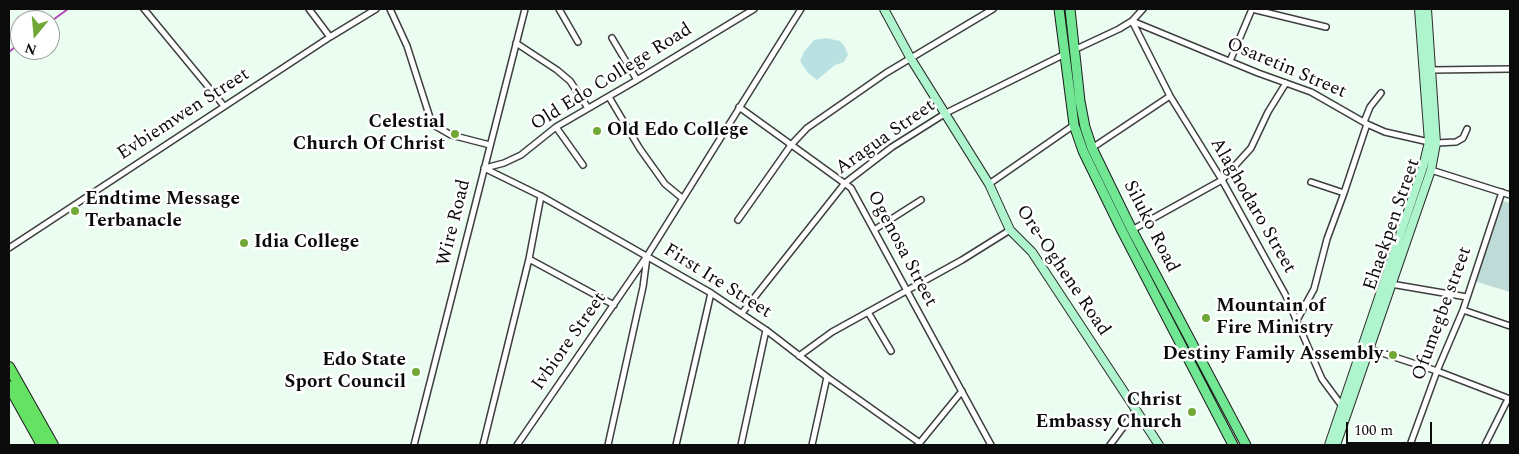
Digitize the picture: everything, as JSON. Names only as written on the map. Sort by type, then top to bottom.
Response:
[{"type":"highway","points":[[9,367],[40,433],[42,445]]},
{"type":"highway","points":[[9,386],[40,433],[52,445]]},
{"type":"main road","name":"Siluko Road","points":[[1059,9],[1074,125],[1083,151],[1122,231],[1233,445]]},
{"type":"main road","name":"Siluko Road","points":[[1070,9],[1080,101],[1085,127],[1092,148],[1132,230],[1246,445]]},
{"type":"main road","points":[[1220,422],[1231,416]]},
{"type":"street","points":[[145,9],[224,106]]},
{"type":"street","points":[[308,9],[330,37]]},
{"type":"street","name":"Evbiemwen Street","points":[[9,248],[224,106],[376,9]]},
{"type":"street","points":[[390,9],[407,46],[432,124],[451,135],[490,145]]},
{"type":"street","name":"Wire Road","points":[[414,445],[525,9]]},
{"type":"street","points":[[559,9],[578,42]]},
{"type":"street","name":"Old Edo College Road","points":[[484,168],[521,155],[556,127],[754,9]]},
{"type":"street","name":"Ivbiore Street","points":[[517,445],[647,256],[801,9]]},
{"type":"street","name":"Ore-Oghene Road","points":[[884,9],[912,59],[989,184],[1010,230],[1032,252],[1159,445]]},
{"type":"street","points":[[738,220],[799,135],[886,73],[993,9]]},
{"type":"street","points":[[1074,50],[1119,29],[1132,21],[1143,9]]},
{"type":"street","points":[[1230,61],[1252,9],[1326,27]]},
{"type":"street","name":"Ehaekpen Street","points":[[1329,445],[1432,142],[1419,9]]},
{"type":"street","name":"Ehaekpen Street","points":[[1336,445],[1431,170],[1432,70],[1427,9]]},
{"type":"street","name":"Osaretin Street","points":[[1132,21],[1311,92],[1365,123],[1385,132],[1432,142]]},
{"type":"street","name":"Alaghodaro Street","points":[[1132,21],[1170,96],[1222,180],[1284,294],[1322,379],[1342,407]]},
{"type":"street","points":[[612,38],[637,80]]},
{"type":"street","points":[[516,43],[557,70],[570,81],[588,108]]},
{"type":"street","name":"Aragua Street","points":[[742,314],[845,183],[892,148],[946,113],[1065,54]]},
{"type":"street","points":[[1432,70],[1510,70]]},
{"type":"street","points":[[1132,230],[1222,180],[1251,148],[1268,112],[1286,83]]},
{"type":"street","points":[[1297,320],[1314,289],[1327,239],[1344,193],[1370,107],[1381,93]]},
{"type":"street","points":[[1092,148],[1170,96]]},
{"type":"street","points":[[609,97],[640,149],[665,184],[682,198]]},
{"type":"street","name":"Ogenosa Street","points":[[740,107],[851,188],[991,445]]},
{"type":"street","points":[[989,184],[1074,125]]},
{"type":"street","points":[[556,127],[583,165]]},
{"type":"street","points":[[1432,142],[1456,142],[1464,138],[1467,129]]},
{"type":"street","name":"First Ire Street","points":[[484,168],[541,196],[711,293],[766,330],[919,444]]},
{"type":"street","points":[[1431,170],[1510,195]]},
{"type":"street","points":[[1311,182],[1344,193]]},
{"type":"street","name":"Ofumegbe street","points":[[1410,445],[1437,371],[1463,310],[1502,192]]},
{"type":"street","points":[[483,445],[529,259],[541,196]]},
{"type":"street","points":[[874,230],[921,200]]},
{"type":"street","points":[[799,356],[832,332],[962,260],[1010,230]]},
{"type":"street","points":[[608,445],[643,287],[647,256]]},
{"type":"street","points":[[529,259],[614,305]]},
{"type":"street","points":[[1391,284],[1467,296]]},
{"type":"street","points":[[676,445],[711,293]]},
{"type":"street","points":[[1463,310],[1510,326]]},
{"type":"street","points":[[868,312],[891,351]]},
{"type":"street","points":[[741,445],[766,330]]},
{"type":"street","points":[[1370,348],[1509,399],[1485,445]]},
{"type":"street","points":[[813,445],[827,376]]},
{"type":"street","points":[[919,444],[962,392]]},
{"type":"street","points":[[1110,445],[1136,410]]},
{"type":"shaded area","points":[[826,38],[840,41],[848,55],[844,62],[835,65],[817,80],[808,73],[800,61],[804,52],[814,40]]},
{"type":"shaded area","points":[[1500,200],[1510,203],[1510,292],[1474,281]]},
{"type":"waterway","points":[[60,15],[68,9]]},
{"type":"place","name":"Old Edo College","points":[[597,131]]},
{"type":"place","name":"Celestial Church Of Christ","points":[[455,134]]},
{"type":"place","name":"Endtime Message Terbanacle","points":[[75,211]]},
{"type":"place","name":"Idia College","points":[[244,243]]},
{"type":"place","name":"Mountain of Fire Ministry","points":[[1206,318]]},
{"type":"place","name":"Destiny Family Assembly","points":[[1393,355]]},
{"type":"place","name":"Edo State Sport Council","points":[[416,372]]},
{"type":"place","name":"Christ Embassy Church","points":[[1192,412]]}]
